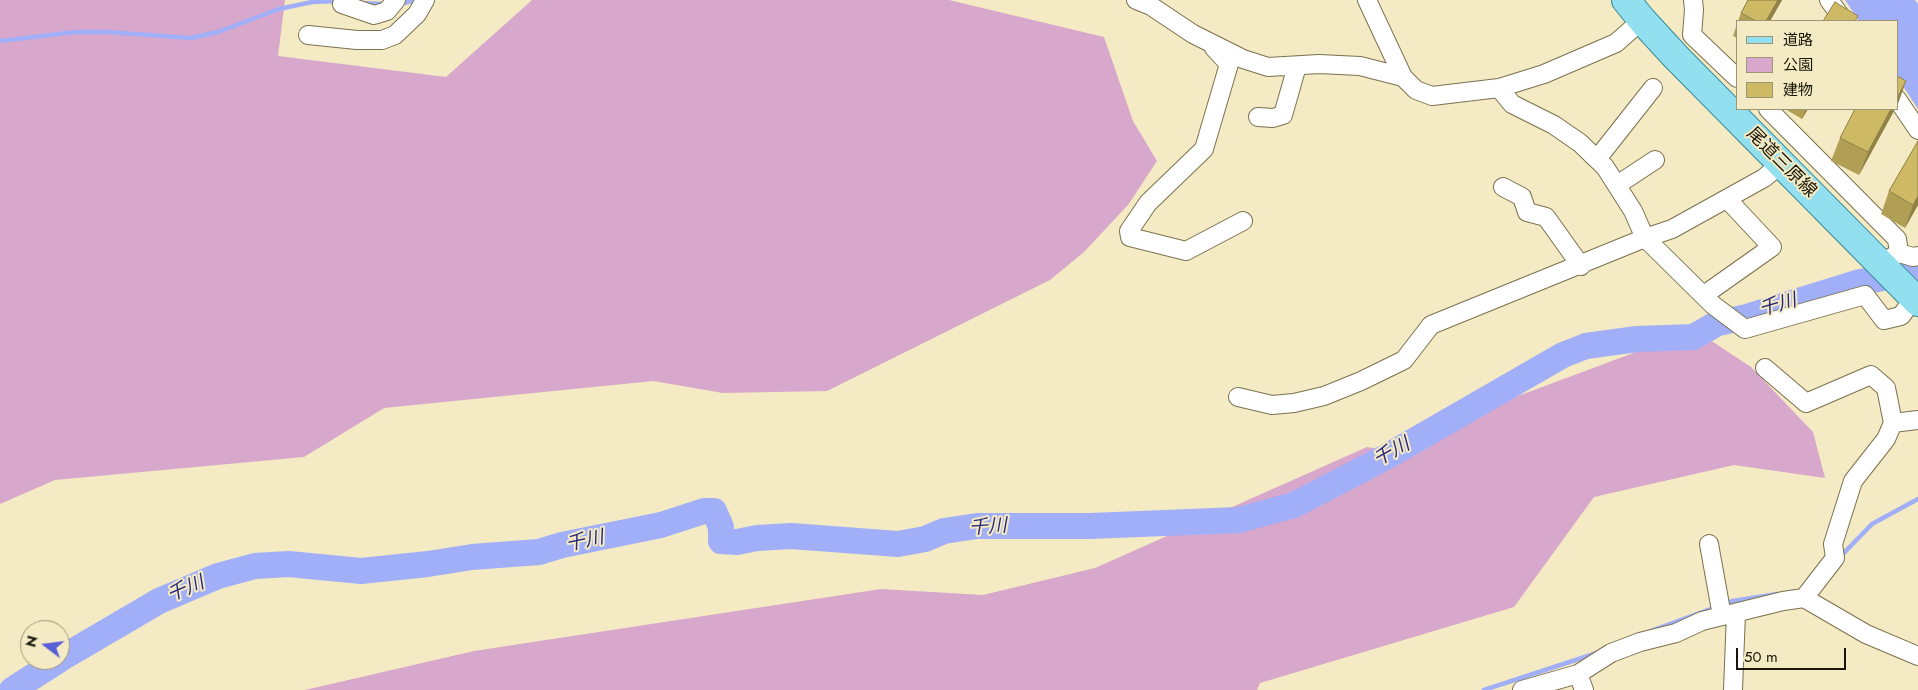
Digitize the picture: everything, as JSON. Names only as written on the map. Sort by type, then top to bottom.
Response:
[{"type":"main road","name":"尾道三原線","points":[[1634,10],[1781,164],[1888,261],[1913,295]]},
{"type":"street","points":[[342,4],[374,15],[387,11],[396,0]]},
{"type":"street","points":[[308,35],[357,40],[382,40],[396,35],[417,14],[425,0]]},
{"type":"street","points":[[1136,0],[1151,6],[1193,34],[1243,59],[1268,67],[1319,64],[1360,66],[1403,77]]},
{"type":"street","points":[[1367,0],[1403,77],[1416,90],[1432,96],[1499,88],[1544,74],[1616,43],[1634,10]]},
{"type":"street","points":[[1693,0],[1692,35],[1736,77]]},
{"type":"street","points":[[1829,0],[1843,20]]},
{"type":"street","points":[[1209,42],[1229,64],[1204,149],[1148,203],[1129,231],[1130,237],[1186,251],[1243,221]]},
{"type":"street","points":[[1258,117],[1273,118],[1283,115],[1298,66]]},
{"type":"street","points":[[1499,88],[1512,104],[1554,126],[1580,144],[1597,159],[1605,167],[1633,211],[1645,238],[1704,296],[1745,329],[1865,295],[1884,320],[1901,316],[1910,305],[1913,295]]},
{"type":"street","points":[[1597,159],[1653,88]]},
{"type":"street","points":[[1898,100],[1918,130]]},
{"type":"street","points":[[1769,110],[1897,239],[1888,261]]},
{"type":"street","points":[[1617,185],[1655,160]]},
{"type":"street","points":[[1238,397],[1272,404],[1294,402],[1324,396],[1362,381],[1404,360],[1431,325],[1581,266],[1645,238],[1672,230],[1764,178],[1781,164]]},
{"type":"street","points":[[1503,187],[1522,197],[1527,212],[1546,217],[1581,266]]},
{"type":"street","points":[[1704,296],[1772,247],[1727,199]]},
{"type":"street","points":[[1888,261],[1918,256]]},
{"type":"street","points":[[1765,368],[1806,403],[1872,375],[1886,388],[1893,423],[1886,439],[1853,481],[1833,544],[1835,558],[1804,598]]},
{"type":"street","points":[[1893,423],[1918,420]]},
{"type":"street","points":[[1708,544],[1729,614],[1733,690]]},
{"type":"street","points":[[1532,689],[1581,682],[1611,653],[1640,642],[1676,633],[1702,621],[1783,601],[1804,598],[1866,634],[1918,656]]},
{"type":"green space","points":[[0,0],[285,0],[278,56],[446,77],[532,0],[949,0],[1104,37],[1133,121],[1157,161],[1128,205],[1084,252],[1050,280],[827,391],[723,393],[653,381],[384,408],[304,457],[55,480],[0,504]]},
{"type":"green space","points":[[1695,330],[1751,367],[1813,432],[1825,478],[1734,465],[1594,497],[1514,607],[1260,683],[1257,690],[305,690],[474,651],[881,589],[983,595],[1095,568],[1367,447],[1402,453],[1510,399]]},
{"type":"water","points":[[1845,0],[1915,0],[1918,4],[1918,109],[1898,79],[1898,20],[1858,20]]},
{"type":"building","points":[[1748,0],[1778,0],[1767,20],[1754,20],[1741,13]]},
{"type":"building","points":[[1835,2],[1858,16],[1856,20],[1824,20]]},
{"type":"building","points":[[1898,77],[1906,81],[1898,96]]},
{"type":"building","points":[[1854,110],[1890,110],[1868,152],[1840,138]]},
{"type":"building","points":[[1918,141],[1918,196],[1913,205],[1889,191]]},
{"type":"waterway","points":[[400,4],[416,0]]},
{"type":"waterway","points":[[0,41],[75,32],[107,32],[191,38],[218,32],[279,9],[312,2],[340,1]]},
{"type":"waterway","points":[[360,3],[385,4]]},
{"type":"waterway","name":"千川","points":[[70,653],[159,601],[218,576],[255,566],[289,564],[361,571],[472,557],[539,552],[562,545],[661,525],[704,511],[714,511],[721,527],[721,541],[737,542],[757,538],[791,536],[898,544],[925,539],[944,531],[977,526],[1090,526],[1239,520],[1294,505],[1386,457],[1563,355],[1586,346],[1637,339],[1693,337],[1718,323],[1747,317],[1860,282],[1918,272]]},
{"type":"waterway","points":[[1840,557],[1872,524],[1918,499]]},
{"type":"waterway","points":[[1723,604],[1777,594]]},
{"type":"waterway","points":[[1648,632],[1716,607]]},
{"type":"waterway","points":[[1484,690],[1597,653]]},
{"type":"waterway","name":"千川","points":[[12,690],[43,670]]}]
